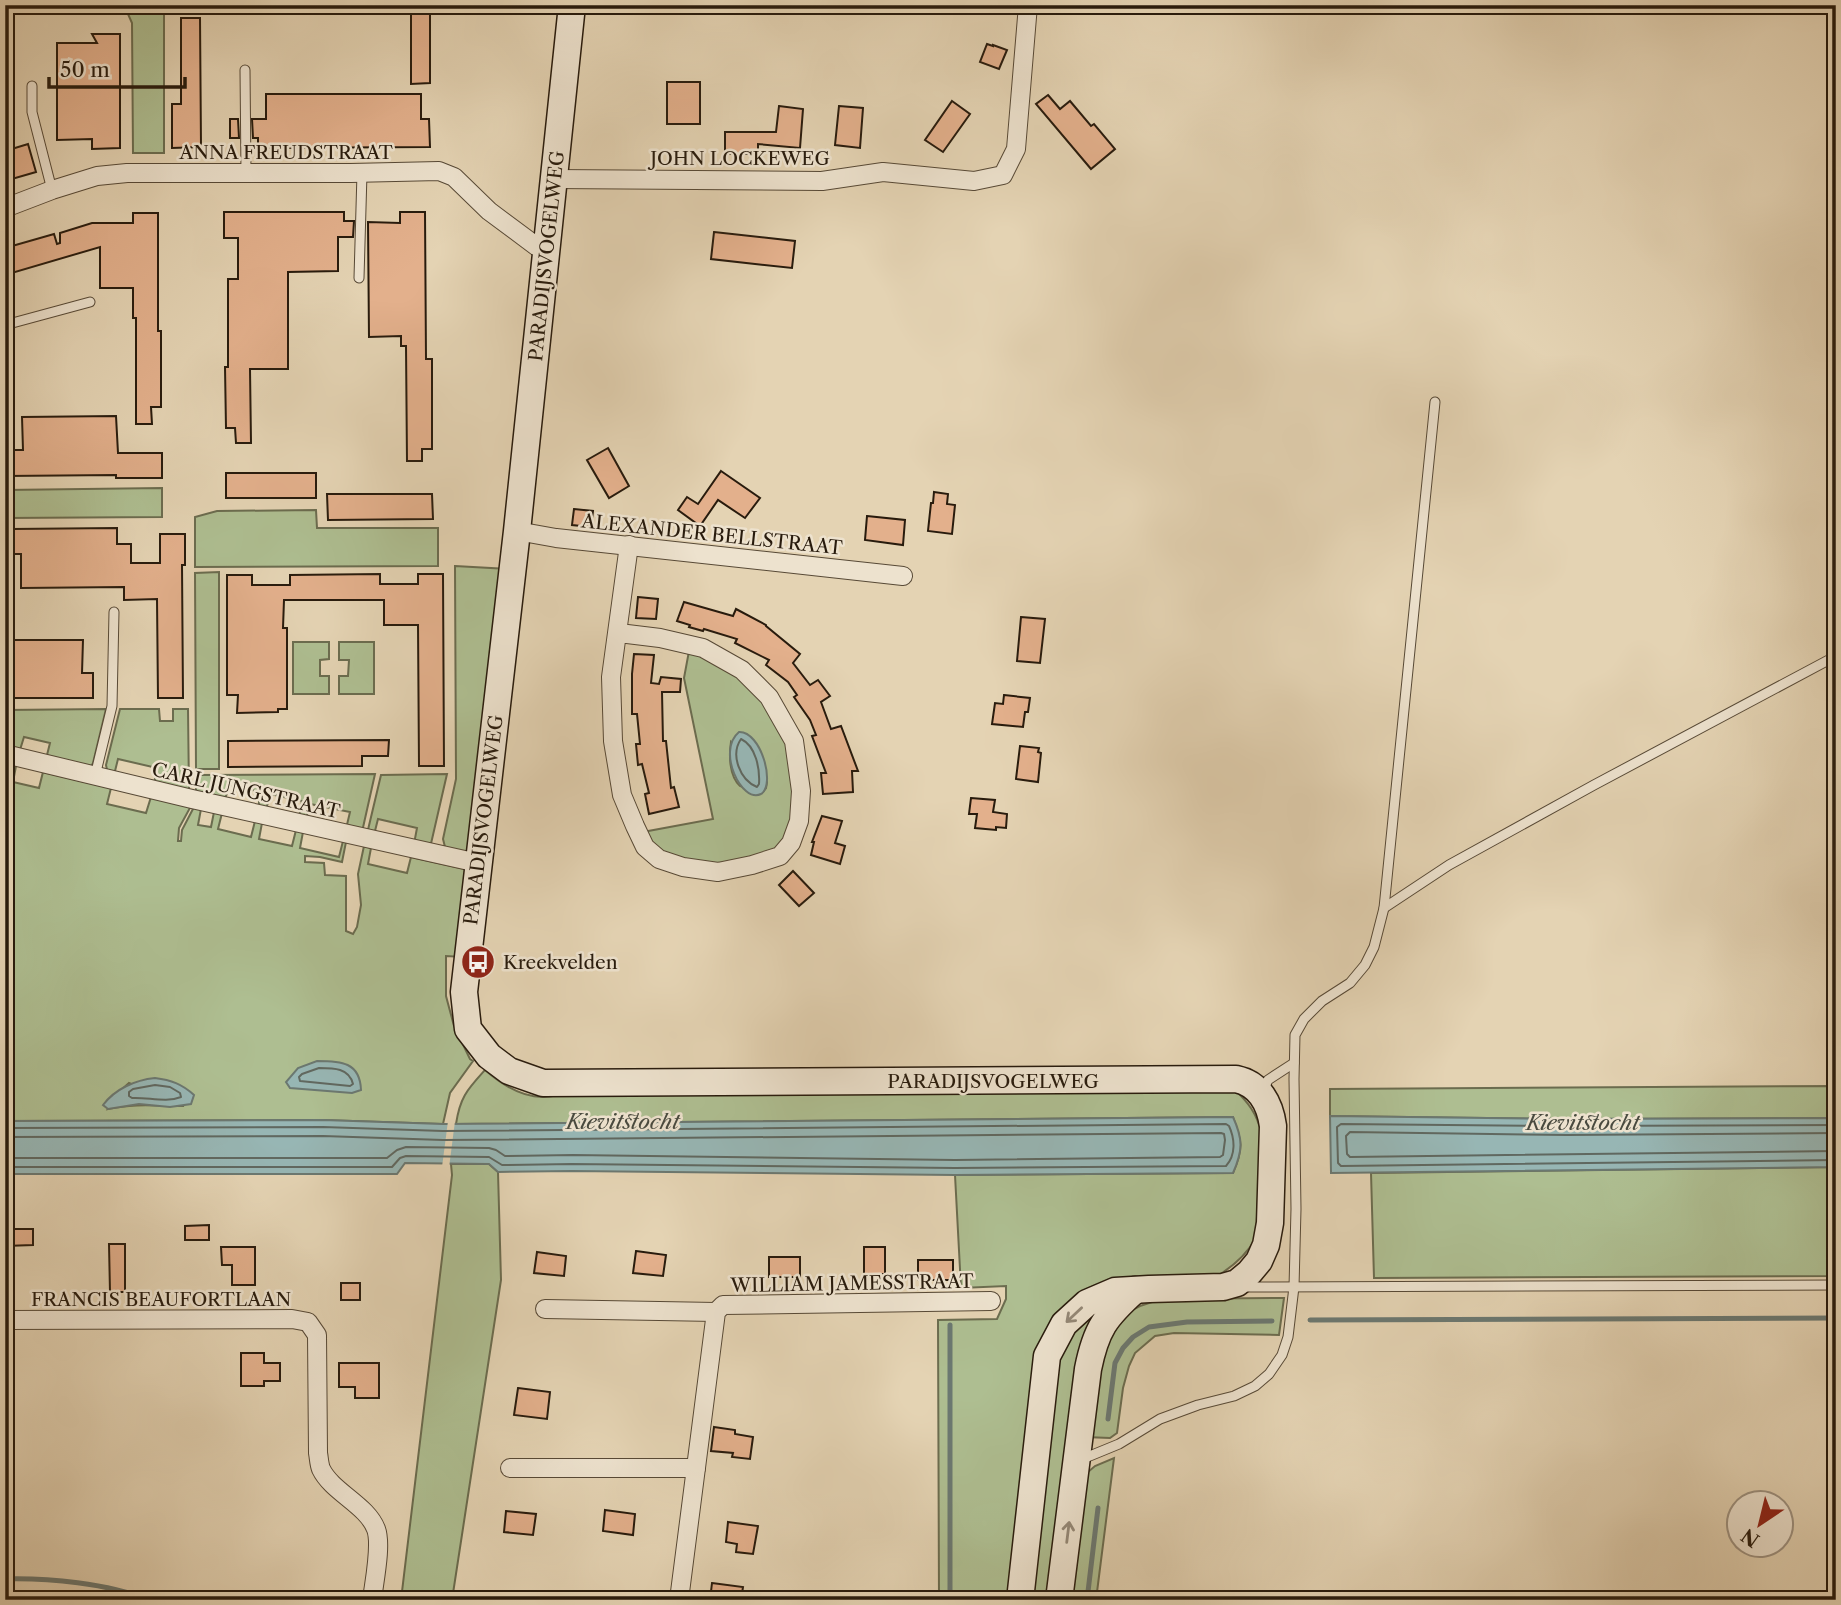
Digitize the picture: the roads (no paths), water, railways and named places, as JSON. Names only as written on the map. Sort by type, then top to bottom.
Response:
[{"type":"street","name":"PARADIJSVOGELWEG","points":[[572,5],[517,531],[464,992],[468,1029],[489,1056],[509,1071],[543,1083],[1236,1079],[1246,1081],[1261,1094]]},
{"type":"street","name":"JOHN LOCKEWEG","points":[[554,179],[822,181],[883,172],[974,181],[1003,175],[1016,149],[1028,5]]},
{"type":"street","name":"ANNA FREUDSTRAAT","points":[[5,208],[97,176],[127,173],[439,171],[454,177],[489,211],[536,246],[546,250]]},
{"type":"street","name":"ALEXANDER BELLSTRAAT","points":[[517,531],[556,538],[902,576]]},
{"type":"street","points":[[618,633],[660,638],[703,648],[742,670],[769,697],[794,741],[801,791],[799,821],[791,843],[780,856],[719,872],[683,867],[659,859],[645,847],[622,795],[613,741],[611,677],[629,545]]},
{"type":"street","name":"CARL JUNGSTRAAT","points":[[5,754],[350,836],[478,863]]},
{"type":"street","points":[[1020,1600],[1047,1356],[1064,1324],[1087,1303],[1115,1291],[1223,1287],[1237,1283],[1259,1261],[1266,1245],[1270,1223],[1273,1126],[1271,1112],[1261,1094]]},
{"type":"street","points":[[1059,1600],[1092,1348],[1112,1311],[1135,1290]]},
{"type":"street","name":"WILLIAM JAMESSTRAAT","points":[[545,1309],[716,1312],[723,1306],[991,1301]]},
{"type":"street","name":"WILLIAM JAMESSTRAAT","points":[[678,1600],[716,1312]]},
{"type":"street","name":"FRANCIS BEAUFORTLAAN","points":[[5,1320],[292,1319],[308,1322],[317,1335],[318,1453],[321,1468],[376,1528],[379,1542],[372,1600]]},
{"type":"street","points":[[510,1468],[696,1468]]},
{"type":"lane","points":[[245,69],[246,174]]},
{"type":"lane","points":[[32,86],[32,112],[52,190]]},
{"type":"lane","points":[[359,278],[362,173]]},
{"type":"lane","points":[[5,325],[90,302]]},
{"type":"lane","points":[[1077,1461],[1119,1444],[1160,1419],[1234,1396],[1269,1374],[1282,1355],[1288,1337],[1294,1287],[1295,1035],[1304,1018],[1350,983],[1365,965],[1374,947],[1384,908],[1435,402]]},
{"type":"lane","points":[[95,776],[112,706],[114,612]]},
{"type":"lane","points":[[1384,908],[1449,865],[1836,656]]},
{"type":"lane","points":[[1261,1094],[1268,1080],[1294,1063]]},
{"type":"lane","points":[[1223,1287],[1836,1285]]},
{"type":"water","points":[[739,732],[754,740],[764,759],[767,780],[761,794],[754,795],[746,791],[734,774],[730,751]]},
{"type":"water","points":[[317,1061],[348,1065],[357,1074],[361,1090],[352,1093],[290,1088],[286,1082],[298,1068]]},
{"type":"water","points":[[155,1078],[171,1081],[185,1088],[194,1095],[191,1104],[170,1107],[139,1104],[108,1109],[103,1105],[113,1094],[126,1086]]},
{"type":"water","name":"Kievitstocht","points":[[1330,1116],[1836,1118],[1836,1167],[1331,1173]]},
{"type":"water","points":[[1233,1117],[1239,1132],[1240,1145],[1239,1158],[1233,1173],[955,1175],[498,1172],[489,1164],[405,1163],[397,1174],[5,1174],[5,1121],[323,1120],[443,1124]]},
{"type":"waterway","points":[[1310,1320],[1836,1318]]},
{"type":"waterway","points":[[1108,1419],[1115,1363],[1133,1337],[1149,1327],[1187,1322],[1272,1321]]},
{"type":"waterway","points":[[950,1325],[950,1600]]},
{"type":"waterway","points":[[1087,1600],[1098,1508]]},
{"type":"waterway","points":[[5,1579],[78,1583],[115,1589],[148,1600]]},
{"type":"place","name":"Kreekvelden","points":[[478,962]]}]
